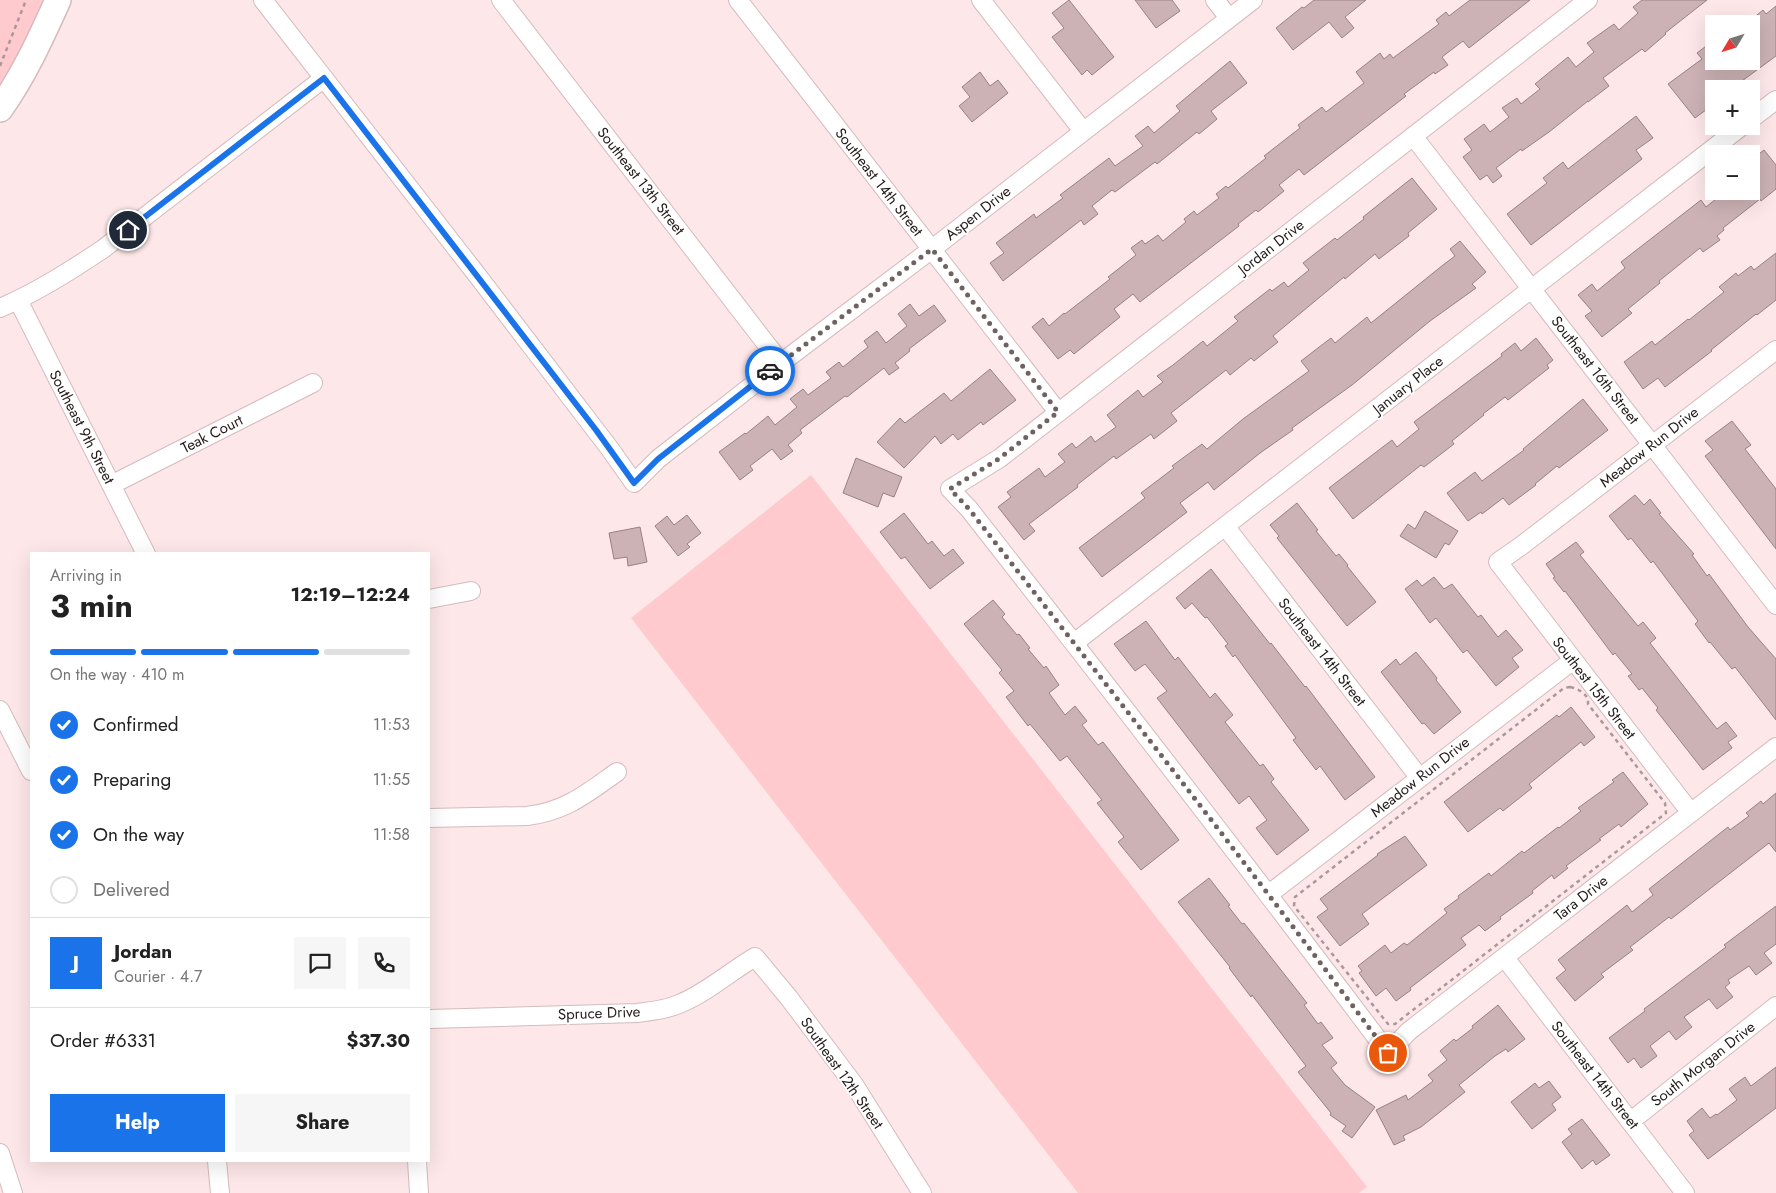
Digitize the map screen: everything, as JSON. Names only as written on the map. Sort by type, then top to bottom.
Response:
[{"type":"street","points":[[0,109],[31,59],[58,0]]},
{"type":"street","points":[[0,308],[67,273],[103,249],[324,78],[263,0]]},
{"type":"street","name":"Southeast 13th Street","points":[[501,0],[781,363]]},
{"type":"street","name":"Southeast 14th Street","points":[[738,0],[1058,412]]},
{"type":"street","points":[[981,0],[1083,131]]},
{"type":"street","points":[[1215,0],[1229,18]]},
{"type":"street","name":"Aspen Drive","points":[[324,78],[596,430],[634,483],[658,459],[781,363],[932,249],[1253,0]]},
{"type":"street","name":"Jordan Drive","points":[[1074,643],[969,509],[950,489],[1000,458],[1588,0]]},
{"type":"street","points":[[1760,112],[1776,100]]},
{"type":"street","name":"January Place","points":[[1074,643],[1730,135]]},
{"type":"street","name":"Southeast 16th Street","points":[[1413,136],[1776,605]]},
{"type":"street","name":"Southeast 9th Street","points":[[18,300],[145,552]]},
{"type":"street","name":"Meadow Run Drive","points":[[1498,562],[1776,350]]},
{"type":"street","name":"Teak Court","points":[[111,485],[313,383]]},
{"type":"street","name":"Southeast 14th Street","points":[[1225,526],[1419,777]]},
{"type":"street","name":"Southest 15th Street","points":[[1498,562],[1572,661],[1691,813]]},
{"type":"street","points":[[430,599],[471,591]]},
{"type":"street","points":[[1074,643],[1269,894]]},
{"type":"street","name":"Meadow Run Drive","points":[[1269,894],[1572,661]]},
{"type":"street","points":[[0,710],[30,769]]},
{"type":"street","name":"Tara Drive","points":[[1269,894],[1388,1053],[1409,1031],[1776,747]]},
{"type":"street","points":[[430,818],[528,816],[542,814],[569,805],[617,772]]},
{"type":"street","name":"Spruce Drive","points":[[430,1019],[637,1013],[661,1009],[690,999],[755,956]]},
{"type":"street","name":"Southeast 12th Street","points":[[755,956],[855,1086],[922,1193]]},
{"type":"street","name":"Southeast 14th Street","points":[[1505,958],[1685,1193]]},
{"type":"street","name":"South Morgan Drive","points":[[1631,1121],[1776,1006]]},
{"type":"street","points":[[0,1153],[12,1193]]},
{"type":"street","points":[[217,1162],[220,1193]]},
{"type":"street","points":[[417,1162],[419,1193]]},
{"type":"path","points":[[0,66],[26,0]]},
{"type":"path","points":[[1564,688],[1576,688],[1586,695],[1588,704],[1665,803],[1667,810],[1665,815],[1395,1024],[1386,1023],[1328,950],[1294,906],[1295,897],[1564,688]]},
{"type":"shaded area","points":[[0,0],[49,0],[0,95]]},
{"type":"shaded area","points":[[811,475],[1367,1187],[1359,1193],[1078,1193],[631,618]]},
{"type":"building","points":[[1069,0],[1114,57],[1092,75],[1087,70],[1082,75],[1052,37],[1064,28],[1052,13]]},
{"type":"building","points":[[1135,0],[1172,0],[1180,11],[1156,28]]},
{"type":"building","points":[[1314,0],[1366,0],[1345,17],[1354,28],[1342,38],[1329,22],[1293,50],[1276,28]]},
{"type":"building","points":[[1470,0],[1530,0],[1469,48],[1463,41],[1442,57],[1448,65],[1435,74],[1434,72],[1404,94],[1406,96],[1304,175],[1299,169],[1279,185],[1284,191],[1258,212],[1256,210],[1238,224],[1239,226],[1140,302],[1133,294],[1114,309],[1120,317],[1074,354],[1070,350],[1058,359],[1032,327],[1043,318],[1049,326],[1110,279],[1108,277],[1136,255],[1131,248],[1142,240],[1145,244],[1158,235],[1163,241],[1186,222],[1184,219],[1194,211],[1197,215],[1219,198],[1216,194],[1226,186],[1228,188],[1266,158],[1264,156],[1300,128],[1298,125],[1322,107],[1326,112],[1364,83],[1356,72],[1380,53],[1384,59],[1390,54],[1393,58],[1439,24],[1436,20],[1446,12],[1449,16]]},
{"type":"building","points":[[1642,0],[1707,0],[1665,33],[1645,52],[1642,49],[1603,78],[1609,86],[1549,132],[1522,151],[1521,149],[1496,168],[1502,176],[1493,183],[1487,175],[1480,180],[1463,157],[1472,150],[1464,139],[1484,124],[1490,132],[1509,117],[1502,108],[1517,98],[1521,104],[1540,89],[1535,84],[1568,57],[1576,67],[1594,52],[1587,43],[1614,24],[1619,30],[1638,13],[1633,7]]},
{"type":"building","points":[[1776,6],[1776,56],[1760,68],[1760,15],[1757,15],[1763,10],[1766,14]]},
{"type":"building","points":[[1705,47],[1705,70],[1757,70],[1743,80],[1705,80],[1705,111],[1695,118],[1668,84],[1702,59],[1697,53]]},
{"type":"building","points":[[1230,61],[1247,83],[1211,111],[1217,119],[1199,134],[1197,132],[1157,164],[1155,162],[1115,192],[1112,190],[1092,206],[1098,214],[1084,225],[1081,220],[1003,281],[990,263],[1004,253],[996,243],[1034,214],[1036,218],[1063,198],[1060,195],[1109,158],[1115,166],[1143,146],[1135,136],[1148,126],[1154,133],[1180,111],[1176,106]]},
{"type":"building","points":[[980,72],[990,86],[998,80],[1008,93],[972,122],[959,106],[970,97],[962,87]]},
{"type":"building","points":[[1636,116],[1653,138],[1636,150],[1642,159],[1531,245],[1507,214],[1547,183],[1543,178],[1563,162],[1568,169]]},
{"type":"building","points":[[1764,150],[1776,165],[1776,189],[1761,201],[1760,199],[1760,153]]},
{"type":"building","points":[[1412,178],[1437,209],[1408,233],[1409,236],[1379,259],[1375,254],[1345,279],[1344,277],[1273,336],[1278,342],[1254,361],[1251,358],[1230,375],[1226,370],[1171,413],[1177,421],[1154,439],[1151,434],[1116,459],[1114,456],[1077,485],[1078,487],[1029,524],[1035,531],[1024,540],[998,507],[1011,497],[1007,492],[1039,468],[1045,477],[1065,462],[1058,454],[1072,443],[1076,448],[1091,436],[1095,442],[1116,427],[1107,415],[1138,390],[1143,397],[1163,382],[1157,376],[1203,341],[1207,346],[1238,321],[1234,317],[1270,289],[1272,291],[1284,282],[1288,287],[1309,270],[1303,263],[1335,238],[1337,240],[1364,219],[1363,217]]},
{"type":"building","points":[[1701,200],[1706,207],[1715,200],[1759,200],[1723,228],[1724,230],[1717,236],[1720,240],[1703,252],[1700,248],[1659,281],[1660,283],[1628,309],[1632,313],[1602,337],[1585,316],[1592,311],[1578,295],[1592,284],[1597,291],[1625,268],[1621,262]]},
{"type":"building","points":[[1460,241],[1486,272],[1472,284],[1476,288],[1430,321],[1352,385],[1292,428],[1293,430],[1260,453],[1214,490],[1208,482],[1180,503],[1187,512],[1102,577],[1079,548],[1145,498],[1141,493],[1174,468],[1172,466],[1202,444],[1207,449],[1243,419],[1309,371],[1301,361],[1331,338],[1335,343],[1367,317],[1371,323],[1455,256],[1450,249]]},
{"type":"building","points":[[1776,253],[1776,300],[1665,387],[1658,378],[1643,389],[1624,362],[1652,341],[1655,345],[1689,320],[1724,292],[1719,287],[1736,273],[1738,276],[1751,266],[1754,270]]},
{"type":"building","points":[[910,304],[919,316],[934,305],[946,321],[909,349],[910,351],[895,363],[899,368],[889,375],[884,368],[800,430],[802,433],[788,445],[793,451],[781,460],[772,449],[750,466],[753,470],[740,480],[719,452],[768,416],[775,425],[797,407],[790,399],[803,389],[808,395],[831,378],[826,372],[839,362],[843,367],[868,347],[864,341],[877,331],[886,343],[907,326],[898,314]]},
{"type":"building","points":[[1536,338],[1553,360],[1547,365],[1549,368],[1508,400],[1505,397],[1452,441],[1454,444],[1424,467],[1421,465],[1353,519],[1329,488],[1392,440],[1397,447],[1419,429],[1414,422],[1502,356],[1501,354],[1515,343],[1521,351]]},
{"type":"building","points":[[990,369],[1016,400],[983,425],[981,422],[958,440],[953,434],[941,444],[935,436],[904,468],[877,442],[900,418],[905,423],[944,393],[951,401]]},
{"type":"building","points":[[1583,399],[1608,430],[1559,468],[1557,466],[1536,485],[1509,505],[1503,498],[1482,514],[1481,512],[1468,521],[1447,493],[1475,472],[1482,481],[1524,450]]},
{"type":"building","points":[[1732,421],[1751,445],[1745,449],[1776,489],[1776,549],[1705,456],[1713,450],[1705,441]]},
{"type":"building","points":[[856,458],[902,477],[894,497],[883,493],[878,507],[843,493]]},
{"type":"building","points":[[1635,495],[1644,505],[1650,499],[1661,513],[1659,514],[1694,554],[1692,555],[1707,576],[1709,574],[1748,627],[1776,659],[1776,720],[1735,667],[1732,669],[1709,643],[1695,624],[1698,621],[1653,561],[1651,563],[1631,538],[1628,540],[1609,516]]},
{"type":"building","points":[[1297,503],[1318,530],[1316,531],[1336,556],[1339,554],[1376,602],[1347,626],[1277,538],[1279,536],[1270,525]]},
{"type":"building","points":[[1425,511],[1458,531],[1449,545],[1445,543],[1436,558],[1400,536],[1408,524],[1415,529]]},
{"type":"building","points":[[904,513],[928,544],[932,541],[944,556],[953,549],[964,563],[930,589],[905,557],[901,559],[880,532]]},
{"type":"building","points":[[687,515],[701,533],[687,544],[690,547],[678,556],[655,526],[667,516],[674,525]]},
{"type":"building","points":[[640,527],[647,562],[628,566],[627,557],[614,559],[609,533]]},
{"type":"building","points":[[1576,542],[1584,552],[1580,555],[1638,626],[1643,622],[1656,638],[1650,643],[1717,729],[1726,722],[1737,736],[1728,742],[1732,748],[1703,770],[1656,710],[1658,708],[1642,688],[1639,690],[1628,676],[1632,674],[1615,653],[1613,655],[1553,578],[1555,577],[1546,564]]},
{"type":"building","points":[[1211,569],[1306,686],[1375,777],[1345,800],[1320,766],[1316,770],[1293,740],[1296,738],[1235,655],[1233,657],[1225,646],[1228,644],[1207,617],[1205,618],[1192,603],[1185,609],[1176,598]]},
{"type":"building","points":[[1434,577],[1444,589],[1452,584],[1478,617],[1481,615],[1498,637],[1506,630],[1523,650],[1512,658],[1519,667],[1496,686],[1467,650],[1463,653],[1436,618],[1430,623],[1405,589],[1417,580],[1422,586]]},
{"type":"building","points":[[993,600],[1005,614],[1002,617],[1017,635],[1019,634],[1030,648],[1028,649],[1044,668],[1046,666],[1059,685],[1049,693],[1065,715],[1075,706],[1087,721],[1082,725],[1098,745],[1103,742],[1179,840],[1141,870],[1118,842],[1124,837],[1097,803],[1102,800],[1067,756],[1060,761],[1030,724],[1028,726],[1006,697],[1014,691],[999,673],[1002,670],[964,624]]},
{"type":"building","points":[[1146,621],[1175,660],[1178,657],[1210,698],[1215,693],[1233,715],[1225,722],[1260,766],[1263,764],[1274,779],[1271,782],[1309,830],[1277,855],[1256,828],[1267,820],[1249,796],[1239,804],[1157,698],[1167,691],[1145,664],[1135,671],[1114,644]]},
{"type":"building","points":[[1416,652],[1461,712],[1434,734],[1424,723],[1422,724],[1381,672],[1396,659],[1400,665]]},
{"type":"building","points":[[1571,707],[1595,737],[1584,746],[1581,742],[1529,784],[1532,788],[1503,811],[1500,808],[1468,832],[1444,802],[1557,715],[1559,717]]},
{"type":"building","points":[[1623,772],[1648,804],[1621,827],[1619,824],[1599,839],[1601,840],[1566,866],[1568,868],[1554,879],[1552,875],[1532,891],[1533,893],[1500,917],[1501,919],[1485,931],[1479,925],[1461,938],[1466,945],[1396,1001],[1386,988],[1376,996],[1359,973],[1362,971],[1358,966],[1385,945],[1391,953],[1404,943],[1407,945],[1447,913],[1444,909],[1459,898],[1458,896],[1489,873],[1491,876],[1522,851],[1524,853],[1559,828],[1581,811],[1578,808],[1614,782],[1612,780]]},
{"type":"building","points":[[1776,793],[1776,852],[1769,843],[1671,919],[1669,917],[1630,947],[1633,950],[1601,974],[1604,977],[1575,1001],[1556,978],[1566,970],[1558,960],[1627,905],[1632,912],[1653,895],[1649,889],[1728,827],[1730,830],[1749,816],[1746,813],[1761,801],[1763,804]]},
{"type":"building","points":[[1405,836],[1427,865],[1362,914],[1369,924],[1340,946],[1317,917],[1328,909],[1320,899],[1377,854]]},
{"type":"building","points":[[1209,878],[1242,924],[1244,923],[1307,1003],[1304,1005],[1318,1024],[1321,1022],[1333,1038],[1322,1045],[1337,1063],[1331,1068],[1345,1085],[1375,1107],[1352,1138],[1342,1131],[1346,1126],[1330,1115],[1331,1113],[1298,1072],[1306,1066],[1178,902]]},
{"type":"building","points":[[1776,906],[1776,944],[1764,953],[1772,963],[1756,975],[1749,966],[1728,980],[1730,983],[1725,987],[1733,997],[1717,1009],[1709,999],[1684,1017],[1692,1027],[1676,1040],[1669,1031],[1650,1046],[1657,1056],[1641,1068],[1634,1058],[1628,1063],[1609,1038],[1726,947],[1724,945]]},
{"type":"building","points":[[1498,1005],[1525,1039],[1508,1052],[1506,1049],[1495,1056],[1459,1085],[1465,1092],[1421,1127],[1403,1136],[1405,1140],[1394,1145],[1376,1110],[1406,1095],[1408,1100],[1433,1081],[1428,1075],[1447,1060],[1440,1051],[1454,1039],[1456,1041],[1473,1028],[1472,1026]]},
{"type":"building","points":[[1776,1067],[1776,1108],[1708,1159],[1689,1135],[1694,1131],[1687,1121],[1702,1108],[1710,1118],[1717,1115],[1737,1100],[1729,1089],[1745,1077],[1751,1086]]},
{"type":"building","points":[[1549,1081],[1561,1097],[1552,1104],[1556,1110],[1532,1129],[1511,1102],[1535,1083],[1539,1088]]},
{"type":"building","points":[[1582,1119],[1610,1155],[1596,1165],[1593,1160],[1582,1169],[1562,1142],[1572,1134],[1568,1129]]},
{"type":"way so far","points":[[770,371],[932,249],[1058,412],[1000,458],[950,489],[969,509],[1269,894],[1388,1053]]},
{"type":"route","points":[[128,230],[324,78],[596,430],[634,483],[658,459],[770,371]]}]
